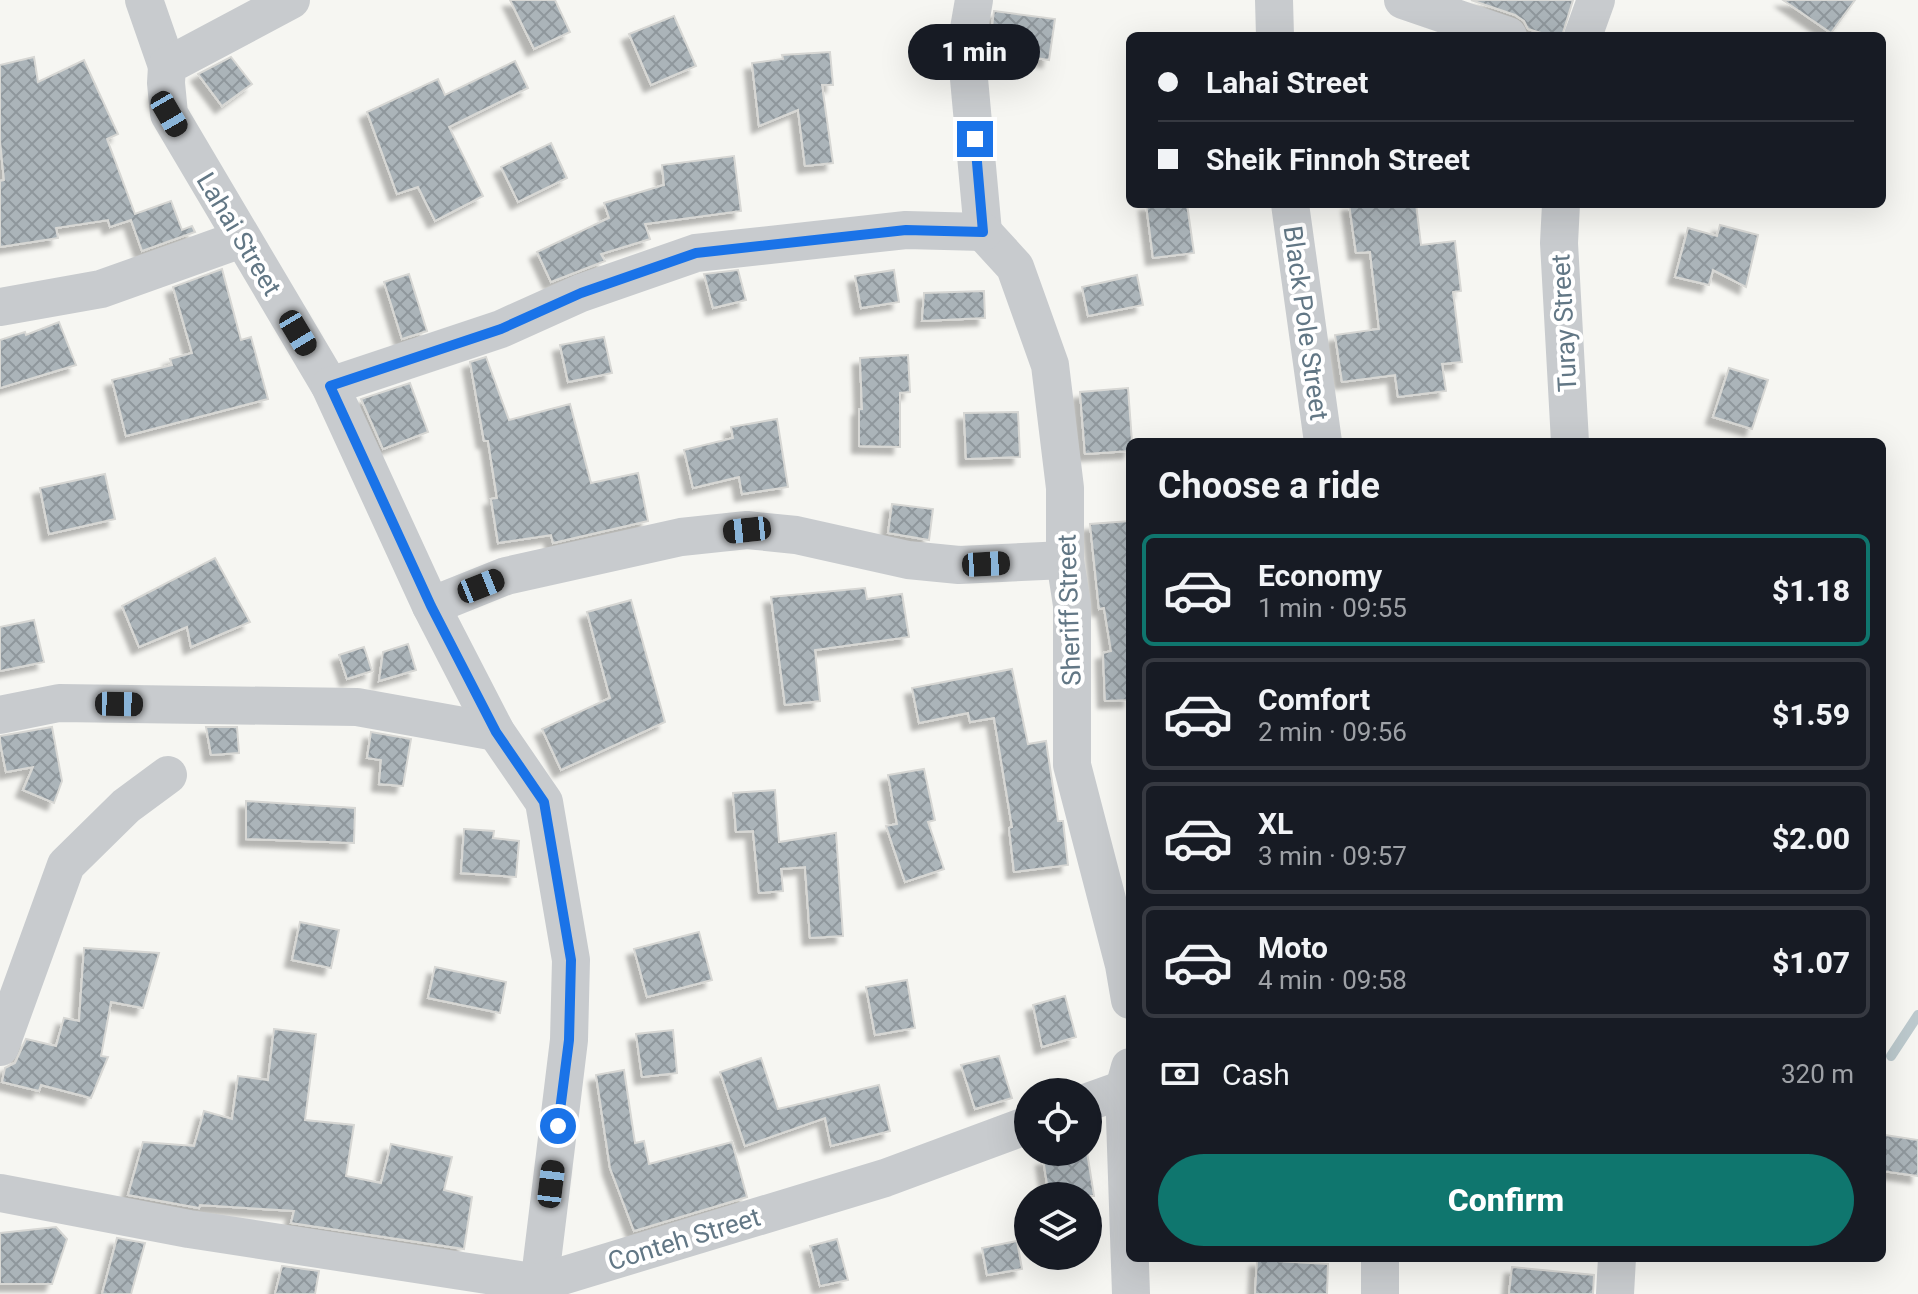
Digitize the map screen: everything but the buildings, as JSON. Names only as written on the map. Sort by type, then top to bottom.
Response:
[{"type":"street","name":"Lahai Street","points":[[144,0],[167,66],[169,114],[330,386],[431,606],[496,732],[544,802],[571,960],[569,1040],[539,1288]]},
{"type":"street","points":[[167,66],[291,0]]},
{"type":"street","points":[[330,386],[501,329],[581,293],[696,253],[906,230],[983,232],[966,46],[974,0]]},
{"type":"street","points":[[1274,0],[1275,32]]},
{"type":"street","points":[[1403,0],[1496,32]]},
{"type":"street","points":[[1584,32],[1596,0]]},
{"type":"street","name":"Black Pole Street","points":[[1291,208],[1322,438]]},
{"type":"street","name":"Turay Street","points":[[1561,208],[1559,243],[1570,438]]},
{"type":"street","name":"Sheriff Street","points":[[983,232],[1015,267],[1050,365],[1065,488],[1065,560],[1072,605],[1072,765],[1126,977]]},
{"type":"street","points":[[0,307],[101,289],[241,239]]},
{"type":"street","points":[[431,606],[506,576],[681,537],[747,530],[796,535],[933,563],[959,565],[1065,560]]},
{"type":"street","points":[[0,715],[59,703],[357,707],[496,732]]},
{"type":"street","points":[[0,1047],[66,865],[126,806],[168,775]]},
{"type":"street","points":[[1102,1095],[1126,1082]]},
{"type":"street","name":"Conteh Street","points":[[0,1193],[189,1229],[539,1288],[885,1178],[1014,1130]]},
{"type":"street","points":[[1131,1262],[1131,1294]]},
{"type":"street","points":[[1380,1262],[1380,1294]]},
{"type":"street","points":[[1615,1294],[1617,1262]]},
{"type":"waterway","points":[[1891,1056],[1918,1015]]},
{"type":"route","points":[[558,1126],[569,1040],[571,960],[544,802],[496,732],[431,606],[330,386],[501,329],[581,293],[696,253],[906,230],[983,232],[975,139]]}]
